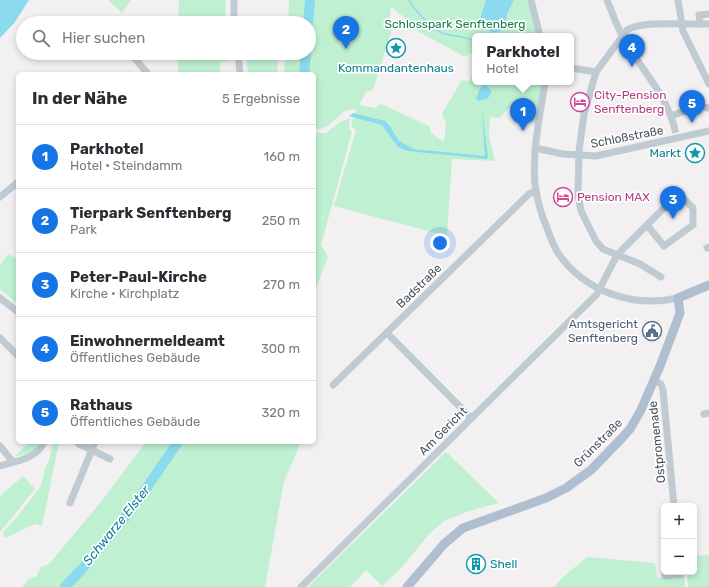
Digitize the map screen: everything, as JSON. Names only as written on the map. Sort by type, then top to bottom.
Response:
[{"type":"main road","points":[[678,298],[709,285]]},
{"type":"main road","name":"Grünstraße","points":[[407,587],[444,544],[463,528],[546,498],[566,488],[591,470],[630,429],[641,410],[654,380],[680,313],[678,298]]},
{"type":"street","points":[[234,0],[234,16]]},
{"type":"street","points":[[531,0],[539,33]]},
{"type":"street","points":[[607,0],[622,36],[648,74],[673,116],[674,126]]},
{"type":"street","points":[[678,0],[681,24],[689,44],[707,73],[709,84]]},
{"type":"street","points":[[700,24],[699,15],[709,14]]},
{"type":"street","points":[[661,277],[640,264],[603,248],[596,241],[580,211],[578,176],[584,114],[596,72],[622,36],[632,27],[638,25],[709,24]]},
{"type":"street","points":[[136,60],[146,72]]},
{"type":"street","points":[[239,60],[240,72]]},
{"type":"street","points":[[574,68],[596,72]]},
{"type":"street","points":[[545,85],[535,148],[536,191],[542,214],[558,252],[565,262],[581,278],[600,289],[623,297],[651,301],[663,301],[678,298]]},
{"type":"street","points":[[673,116],[698,106],[709,108]]},
{"type":"street","name":"Schloßstraße","points":[[535,148],[563,154],[596,156],[677,136],[709,131]]},
{"type":"street","points":[[0,197],[16,184]]},
{"type":"street","name":"Badstraße","points":[[333,385],[529,194],[536,191]]},
{"type":"street","name":"Am Gericht","points":[[301,587],[597,294],[617,255],[647,225],[672,200],[682,197],[693,208],[693,225],[664,246],[647,225]]},
{"type":"street","points":[[0,298],[16,310]]},
{"type":"street","points":[[387,333],[471,418]]},
{"type":"street","points":[[0,338],[16,354]]},
{"type":"street","name":"Ostpromenade","points":[[654,380],[661,384],[663,390],[674,503]]},
{"type":"street","points":[[0,466],[34,455],[41,449],[43,444]]},
{"type":"street","points":[[79,444],[110,459]]},
{"type":"street","points":[[70,503],[94,444]]},
{"type":"street","points":[[0,446],[13,462]]},
{"type":"green space","points":[[108,0],[131,0],[122,13]]},
{"type":"green space","points":[[179,0],[226,0],[225,16],[178,16]]},
{"type":"green space","name":"Schlosspark Senftenberg","points":[[289,0],[528,0],[536,33],[472,33],[472,54],[470,53],[465,57],[407,25],[405,18],[391,7],[389,25],[392,29],[373,90],[366,92],[359,105],[375,108],[381,104],[429,126],[431,133],[444,142],[446,123],[442,114],[462,80],[469,81],[472,78],[472,85],[542,85],[536,123],[532,123],[513,104],[499,118],[490,117],[489,136],[495,161],[452,159],[447,236],[334,206],[356,130],[351,126],[356,109],[344,112],[326,127],[316,129],[316,72],[284,72],[285,60],[316,60],[316,16],[288,16]]},
{"type":"green space","points":[[178,60],[229,60],[220,62],[220,72],[178,72]]},
{"type":"green space","points":[[247,60],[278,60],[277,72],[248,72]]},
{"type":"green space","points":[[350,118],[349,128],[352,132],[321,245],[328,257],[316,288],[316,133],[326,133],[340,122]]},
{"type":"green space","points":[[8,254],[16,258],[16,302],[0,289],[0,265]]},
{"type":"green space","points":[[28,444],[41,444],[35,452],[14,457]]},
{"type":"green space","points":[[53,444],[59,444],[42,526],[35,524],[5,538],[3,532],[18,516],[41,486],[45,468],[50,458]]},
{"type":"green space","points":[[144,444],[300,444],[284,481],[265,587],[22,587],[29,579],[36,577],[41,567],[49,564],[101,502]]},
{"type":"green space","points":[[446,452],[499,503],[469,511],[444,521],[430,533],[402,567],[382,586],[366,570],[350,587],[308,587]]},
{"type":"green space","points":[[23,476],[35,489],[0,532],[0,496]]},
{"type":"green space","points":[[709,555],[709,587],[688,587],[687,575],[697,575],[697,556]]},
{"type":"green space","points":[[587,557],[655,563],[657,578],[684,576],[685,587],[554,587],[562,578]]},
{"type":"water","points":[[0,0],[29,0],[19,16],[16,16],[15,22],[0,38]]},
{"type":"water","points":[[486,0],[514,0],[507,14],[506,25],[503,30],[492,32],[486,29],[482,23],[480,19]]},
{"type":"water","points":[[483,85],[486,85],[492,92],[488,98],[479,101],[476,99],[479,90]]},
{"type":"water","points":[[482,110],[487,159],[408,151],[398,147],[382,125],[349,116],[353,113],[385,121],[390,126],[398,140],[413,149],[485,156]]},
{"type":"waterway","name":"Schwarze Elster","points":[[309,16],[310,0]]},
{"type":"waterway","points":[[409,0],[415,9],[435,29],[445,34],[463,37],[472,40]]},
{"type":"waterway","name":"Schwarze Elster","points":[[304,72],[305,60]]},
{"type":"waterway","name":"Schwarze Elster","points":[[65,587],[132,509],[177,444]]},
{"type":"tunnel","points":[[674,126],[676,134]]},
{"type":"place","name":"Kommandantenhaus","points":[[396,48]]},
{"type":"place","name":"Tierpark Senftenberg","points":[[346,49]]},
{"type":"place","name":"Einwohnermeldeamt","points":[[632,67]]},
{"type":"place","name":"City-Pension Senftenberg","points":[[580,102]]},
{"type":"place","name":"Rathaus","points":[[692,123]]},
{"type":"place","name":"Parkhotel","points":[[523,131]]},
{"type":"place","name":"Markt","points":[[695,153]]},
{"type":"place","name":"Pension MAX","points":[[563,197]]},
{"type":"place","name":"Peter-Paul-Kirche","points":[[673,219]]},
{"type":"place","name":"Amtsgericht Senftenberg","points":[[652,331]]},
{"type":"place","name":"Shell","points":[[476,564]]}]
